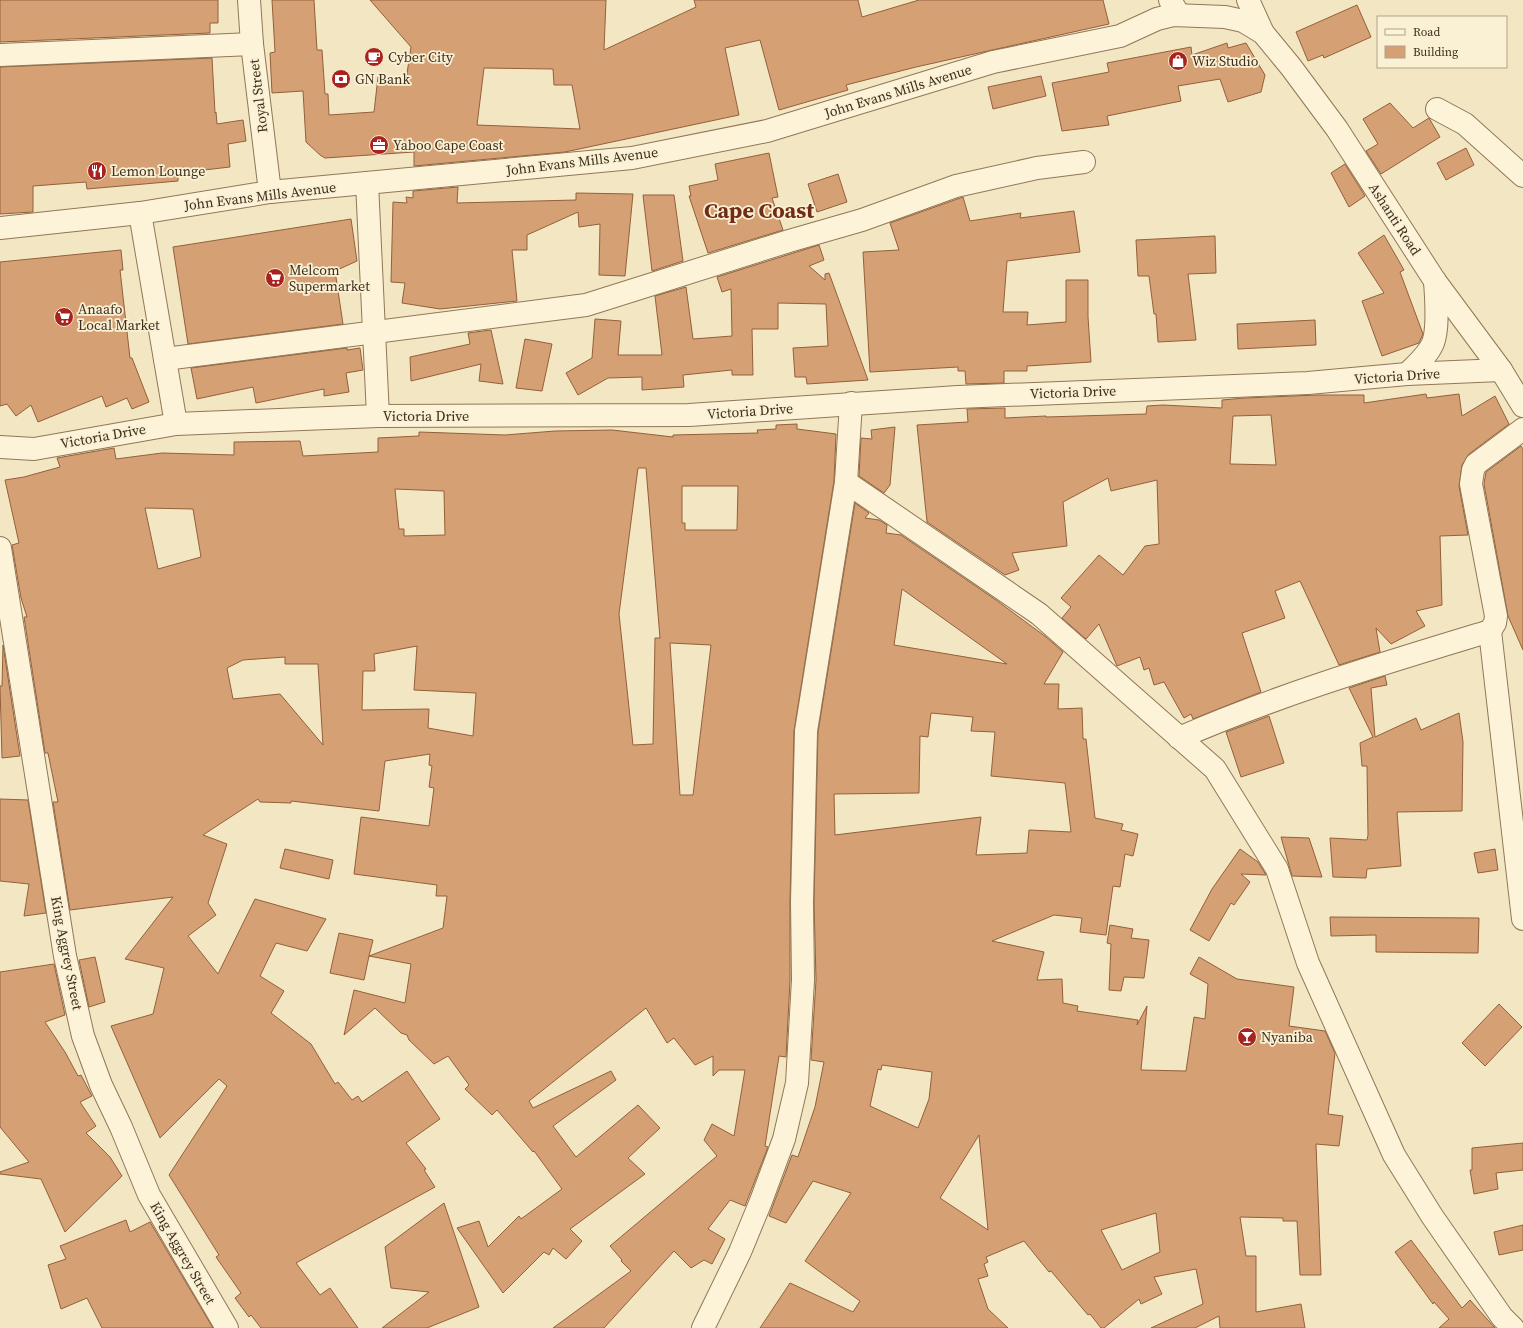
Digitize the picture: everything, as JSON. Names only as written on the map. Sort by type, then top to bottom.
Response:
[{"type":"street","name":"Royal Street","points":[[249,0],[252,44],[270,192]]},
{"type":"street","name":"Ashanti Road","points":[[1248,0],[1263,33],[1337,129],[1435,281],[1501,370],[1523,406]]},
{"type":"street","name":"Ashanti Road","points":[[1177,6],[1243,21],[1263,33]]},
{"type":"street","name":"John Evans Mills Avenue","points":[[0,228],[140,213],[270,192],[632,158],[767,131],[993,62],[1120,36],[1177,6]]},
{"type":"street","points":[[0,55],[252,44]]},
{"type":"street","points":[[1437,109],[1465,124],[1523,176]]},
{"type":"street","points":[[165,359],[586,305],[789,241],[862,220],[956,186],[1038,168],[1084,162]]},
{"type":"street","points":[[367,183],[378,416]]},
{"type":"street","points":[[140,213],[176,424]]},
{"type":"street","points":[[1407,374],[1422,360],[1433,343],[1437,315],[1435,281]]},
{"type":"street","name":"Victoria Drive","points":[[0,447],[34,449],[176,424],[378,416],[689,415],[958,397],[1308,383],[1407,374],[1501,370]]},
{"type":"street","points":[[703,1328],[740,1252],[761,1201],[784,1139],[797,1083],[804,980],[802,902],[806,731],[846,482],[851,403]]},
{"type":"street","points":[[1523,429],[1476,464],[1472,474],[1472,484],[1496,616],[1495,623],[1490,631],[1523,919]]},
{"type":"street","points":[[846,482],[1039,614],[1215,770],[1277,869],[1308,963],[1394,1155],[1445,1235],[1502,1318],[1513,1328]]},
{"type":"street","name":"King Aggrey Street","points":[[0,548],[65,956],[83,1036],[101,1085],[121,1127],[149,1195],[227,1328]]},
{"type":"street","points":[[1179,738],[1219,720],[1310,686],[1490,631]]},
{"type":"building","points":[[0,0],[218,0],[218,23],[210,23],[210,33],[0,42]]},
{"type":"building","points":[[272,0],[314,0],[317,50],[322,50],[325,94],[328,94],[329,115],[374,112],[378,77],[406,80],[411,47],[370,0],[606,0],[604,50],[696,7],[694,0],[858,0],[862,17],[919,0],[1103,0],[1109,24],[916,67],[846,85],[848,90],[779,110],[760,40],[725,48],[739,115],[565,152],[414,166],[414,152],[325,158],[320,155],[306,142],[303,91],[272,93],[270,53],[275,52]],"holes":[[[484,68],[553,69],[554,85],[572,85],[580,129],[477,125]]]},
{"type":"building","points":[[1357,5],[1371,37],[1324,58],[1323,55],[1308,61],[1296,32]]},
{"type":"building","points":[[1227,43],[1228,48],[1246,43],[1265,75],[1261,92],[1228,102],[1220,79],[1178,86],[1181,101],[1107,116],[1109,125],[1062,131],[1052,83],[1109,72],[1107,63],[1191,47],[1192,55]]},
{"type":"building","points":[[212,58],[217,124],[243,120],[246,141],[228,144],[230,167],[178,173],[178,181],[87,189],[86,182],[33,186],[33,212],[0,214],[0,67]]},
{"type":"building","points":[[1041,76],[1046,96],[993,109],[988,87]]},
{"type":"building","points":[[1390,103],[1413,128],[1429,118],[1440,137],[1381,174],[1366,151],[1378,144],[1363,119]]},
{"type":"building","points":[[1466,148],[1474,165],[1446,180],[1437,163]]},
{"type":"building","points":[[769,153],[778,197],[772,198],[783,230],[708,253],[689,196],[691,196],[689,186],[718,180],[715,164]]},
{"type":"building","points":[[1345,164],[1365,196],[1349,207],[1331,173]]},
{"type":"building","points":[[838,174],[847,202],[817,212],[808,184]]},
{"type":"building","points":[[458,187],[457,203],[576,200],[576,193],[633,194],[625,276],[599,275],[600,224],[579,227],[578,212],[527,235],[527,250],[512,250],[517,301],[440,309],[402,303],[405,283],[391,282],[393,202],[407,203],[406,197],[413,198],[413,191]]},
{"type":"building","points":[[643,195],[674,195],[683,261],[652,271]]},
{"type":"building","points":[[963,197],[970,221],[1021,213],[1020,218],[1074,211],[1080,252],[1007,261],[1003,312],[1028,312],[1027,325],[1066,322],[1066,280],[1088,280],[1088,317],[1091,362],[1027,366],[1027,371],[1004,371],[1004,383],[966,384],[965,371],[958,371],[958,367],[870,372],[863,252],[899,250],[890,223]]},
{"type":"building","points":[[351,219],[357,261],[335,271],[343,324],[188,344],[173,247]]},
{"type":"building","points":[[1384,235],[1404,270],[1400,272],[1423,334],[1419,343],[1382,356],[1362,301],[1384,293],[1358,253]]},
{"type":"building","points":[[1215,236],[1216,273],[1188,274],[1196,340],[1158,342],[1156,314],[1154,314],[1149,276],[1138,276],[1136,240]]},
{"type":"building","points":[[819,245],[824,260],[809,266],[825,280],[825,274],[829,273],[868,380],[807,384],[806,377],[795,377],[793,348],[828,346],[826,304],[778,303],[778,329],[752,329],[753,375],[732,375],[732,370],[683,375],[684,387],[642,390],[642,377],[608,378],[578,395],[566,373],[592,358],[595,319],[621,321],[618,355],[662,355],[655,296],[686,287],[693,339],[732,336],[731,289],[722,292],[717,277]]},
{"type":"building","points":[[121,250],[123,270],[120,270],[130,358],[132,358],[149,402],[132,409],[127,398],[106,407],[102,396],[38,422],[31,405],[16,416],[7,404],[0,406],[0,262]]},
{"type":"building","points":[[1315,320],[1316,345],[1238,349],[1237,324]]},
{"type":"building","points":[[491,330],[503,384],[479,381],[481,364],[411,381],[410,357],[470,344],[468,333]]},
{"type":"building","points":[[525,339],[552,344],[542,391],[516,388]]},
{"type":"building","points":[[347,348],[347,350],[360,348],[363,370],[346,373],[349,392],[324,396],[324,389],[256,403],[253,387],[197,399],[191,368]]},
{"type":"building","points":[[1426,394],[1427,398],[1459,394],[1462,416],[1495,396],[1509,424],[1469,454],[1462,465],[1459,486],[1468,535],[1440,536],[1442,605],[1416,611],[1425,626],[1391,644],[1376,628],[1380,652],[1339,665],[1300,581],[1275,591],[1285,618],[1242,633],[1261,692],[1193,719],[1191,714],[1184,718],[1164,682],[1154,685],[1149,668],[1144,670],[1140,657],[1117,666],[1099,624],[1086,639],[1062,618],[1071,607],[1061,598],[1099,555],[1123,575],[1145,546],[1159,544],[1157,480],[1111,491],[1108,478],[1063,502],[1067,546],[1012,553],[1019,570],[1005,575],[927,522],[917,425],[968,422],[967,409],[1005,408],[1005,418],[1146,414],[1147,406],[1163,405],[1222,408],[1222,400],[1245,398],[1364,395],[1364,403]],"holes":[[[1271,415],[1276,465],[1230,464],[1233,416]]]},
{"type":"building","points":[[797,424],[797,429],[836,434],[834,481],[794,731],[790,902],[790,980],[786,1057],[779,1056],[765,1146],[768,1147],[745,1206],[730,1200],[708,1229],[725,1239],[712,1264],[704,1260],[691,1268],[674,1251],[604,1328],[553,1328],[631,1271],[621,1261],[622,1260],[610,1246],[717,1156],[704,1140],[712,1124],[734,1136],[745,1070],[719,1070],[713,1076],[713,1056],[695,1065],[674,1038],[667,1043],[646,1008],[529,1101],[533,1108],[611,1071],[616,1080],[553,1126],[576,1157],[638,1105],[660,1128],[628,1158],[645,1174],[570,1229],[582,1241],[566,1259],[553,1248],[549,1255],[544,1252],[503,1293],[457,1228],[479,1221],[488,1247],[519,1216],[521,1219],[562,1189],[534,1151],[533,1152],[497,1110],[492,1115],[465,1089],[469,1085],[448,1056],[434,1064],[409,1040],[407,1035],[401,1033],[375,1008],[344,1035],[354,990],[405,1003],[411,964],[369,956],[443,928],[447,896],[436,896],[437,885],[354,874],[361,817],[429,826],[434,788],[429,787],[432,766],[429,765],[430,754],[385,761],[379,811],[291,801],[291,803],[260,802],[258,799],[203,835],[227,844],[208,903],[216,915],[188,936],[218,974],[255,899],[326,919],[307,951],[276,943],[260,976],[284,991],[271,1013],[311,1044],[335,1084],[338,1082],[352,1100],[358,1096],[362,1102],[407,1071],[440,1119],[406,1143],[426,1169],[424,1170],[435,1187],[296,1263],[320,1295],[330,1288],[358,1328],[261,1328],[251,1315],[249,1317],[235,1298],[241,1293],[216,1257],[219,1255],[169,1175],[227,1086],[219,1079],[160,1138],[111,1026],[153,1014],[164,968],[125,959],[173,897],[70,910],[53,802],[58,802],[48,753],[45,753],[24,617],[27,617],[21,598],[12,545],[19,543],[5,480],[24,477],[60,467],[57,458],[114,448],[116,459],[162,453],[234,455],[234,442],[300,441],[303,456],[378,452],[378,438],[419,436],[419,432],[505,435],[555,431],[612,430],[673,437],[673,435],[758,433],[757,430],[776,429],[776,425]],"holes":[[[638,468],[646,468],[660,638],[655,638],[653,744],[633,745],[619,614]],[[682,486],[738,486],[737,530],[685,530],[685,523],[682,523]],[[395,489],[444,491],[445,535],[404,536],[404,529],[399,529]],[[145,508],[193,509],[201,557],[158,569]],[[670,643],[711,645],[693,795],[680,795]],[[417,646],[414,690],[476,693],[473,736],[428,728],[429,709],[362,710],[363,671],[375,671],[374,654]],[[285,657],[285,664],[318,664],[323,745],[280,694],[233,699],[227,668],[243,660]]]},
{"type":"building","points":[[895,427],[890,485],[884,493],[859,476],[861,438],[872,439],[871,430]]},
{"type":"building","points":[[1521,446],[1523,449],[1523,650],[1508,616],[1484,484],[1486,472]]},
{"type":"building","points":[[855,503],[869,513],[865,518],[879,520],[887,525],[886,533],[901,535],[996,600],[1046,637],[1063,652],[1044,684],[1059,684],[1058,709],[1082,708],[1083,739],[1086,739],[1095,818],[1123,824],[1121,830],[1138,834],[1133,856],[1125,854],[1120,887],[1113,886],[1106,935],[1080,932],[1082,918],[1054,915],[992,941],[1044,952],[1037,980],[1062,979],[1063,1003],[1078,1006],[1077,1011],[1138,1020],[1137,1025],[1147,1006],[1141,1070],[1186,1071],[1194,1017],[1205,1019],[1208,984],[1190,974],[1199,957],[1237,979],[1294,987],[1289,1026],[1325,1031],[1335,1053],[1328,1114],[1343,1116],[1339,1146],[1316,1144],[1321,1275],[1300,1275],[1297,1221],[1283,1221],[1283,1218],[1240,1217],[1246,1256],[1256,1256],[1256,1312],[1301,1304],[1305,1328],[1220,1328],[1219,1316],[1195,1328],[1151,1328],[1203,1304],[1196,1269],[1154,1277],[1162,1294],[1141,1304],[1139,1299],[1104,1328],[1101,1328],[1090,1314],[1088,1315],[1051,1271],[1049,1272],[1024,1241],[986,1257],[988,1262],[984,1264],[988,1276],[978,1279],[988,1309],[1008,1328],[760,1328],[790,1283],[853,1312],[860,1301],[805,1261],[851,1193],[813,1181],[786,1223],[769,1216],[792,1155],[798,1157],[815,1107],[824,1062],[811,1060],[816,980],[814,902],[818,732]],"holes":[[[902,589],[1007,664],[894,645]],[[931,713],[973,717],[971,731],[995,732],[991,776],[1065,783],[1071,832],[1029,830],[1027,853],[976,855],[981,817],[835,835],[834,794],[919,793],[920,736],[928,737]],[[882,1065],[932,1072],[929,1099],[918,1128],[870,1106],[878,1069],[881,1070]],[[979,1135],[988,1230],[940,1198]],[[1156,1213],[1160,1252],[1122,1270],[1101,1230]]]},
{"type":"building","points":[[3,645],[20,756],[2,758],[0,686],[2,686]]},
{"type":"building","points":[[1385,676],[1387,685],[1371,688],[1375,737],[1416,718],[1421,730],[1459,713],[1463,742],[1462,811],[1397,812],[1401,866],[1367,869],[1366,878],[1333,877],[1330,838],[1367,840],[1368,835],[1367,766],[1362,766],[1360,743],[1373,737],[1349,688]]},
{"type":"building","points":[[1269,716],[1284,763],[1241,777],[1226,732]]},
{"type":"building","points":[[0,799],[28,800],[46,913],[24,916],[29,884],[0,881]]},
{"type":"building","points":[[1281,837],[1309,838],[1322,877],[1292,876]]},
{"type":"building","points":[[285,849],[333,860],[329,879],[280,868]]},
{"type":"building","points":[[1240,849],[1258,862],[1266,875],[1241,874],[1250,882],[1234,905],[1231,903],[1209,941],[1190,930],[1212,889]]},
{"type":"building","points":[[1495,849],[1498,870],[1478,873],[1474,853]]},
{"type":"building","points":[[1330,917],[1479,918],[1478,953],[1376,952],[1376,935],[1331,936]]},
{"type":"building","points":[[1110,925],[1133,929],[1131,938],[1149,940],[1144,978],[1124,977],[1121,991],[1109,990],[1111,944],[1107,943]]},
{"type":"building","points":[[339,933],[373,940],[364,980],[330,973]]},
{"type":"building","points":[[95,957],[105,1002],[89,1007],[79,960]]},
{"type":"building","points":[[54,964],[65,1015],[45,1022],[65,1052],[78,1076],[81,1075],[92,1096],[80,1102],[96,1126],[86,1133],[110,1157],[122,1176],[65,1232],[41,1179],[0,1174],[0,1172],[29,1162],[0,1127],[0,972]]},
{"type":"building","points":[[1499,1004],[1522,1027],[1485,1066],[1462,1043]]},
{"type":"building","points":[[1523,1143],[1523,1170],[1496,1173],[1498,1189],[1474,1194],[1470,1170],[1472,1170],[1472,1148]]},
{"type":"building","points":[[444,1203],[479,1307],[427,1328],[382,1328],[429,1292],[391,1288],[385,1247]]},
{"type":"building","points":[[126,1220],[130,1232],[150,1222],[213,1328],[102,1328],[87,1298],[61,1309],[48,1265],[66,1259],[60,1246]]},
{"type":"building","points":[[1523,1225],[1523,1250],[1499,1255],[1494,1232]]},
{"type":"building","points":[[1411,1240],[1462,1308],[1470,1300],[1495,1328],[1439,1328],[1449,1319],[1434,1302],[1433,1304],[1395,1252]]},
{"type":"place","name":"Cyber City","points":[[374,57]]},
{"type":"place","name":"Wiz Studio","points":[[1178,61]]},
{"type":"place","name":"GN Bank","points":[[341,79]]},
{"type":"place","name":"Yaboo Cape Coast","points":[[379,145]]},
{"type":"place","name":"Lemon Lounge","points":[[97,171]]},
{"type":"place","name":"Melcom Supermarket","points":[[275,278]]},
{"type":"place","name":"Anaafo Local Market","points":[[64,317]]},
{"type":"place","name":"Nyaniba","points":[[1247,1037]]},
{"type":"district","name":"Cape Coast","points":[[759,210]]}]
